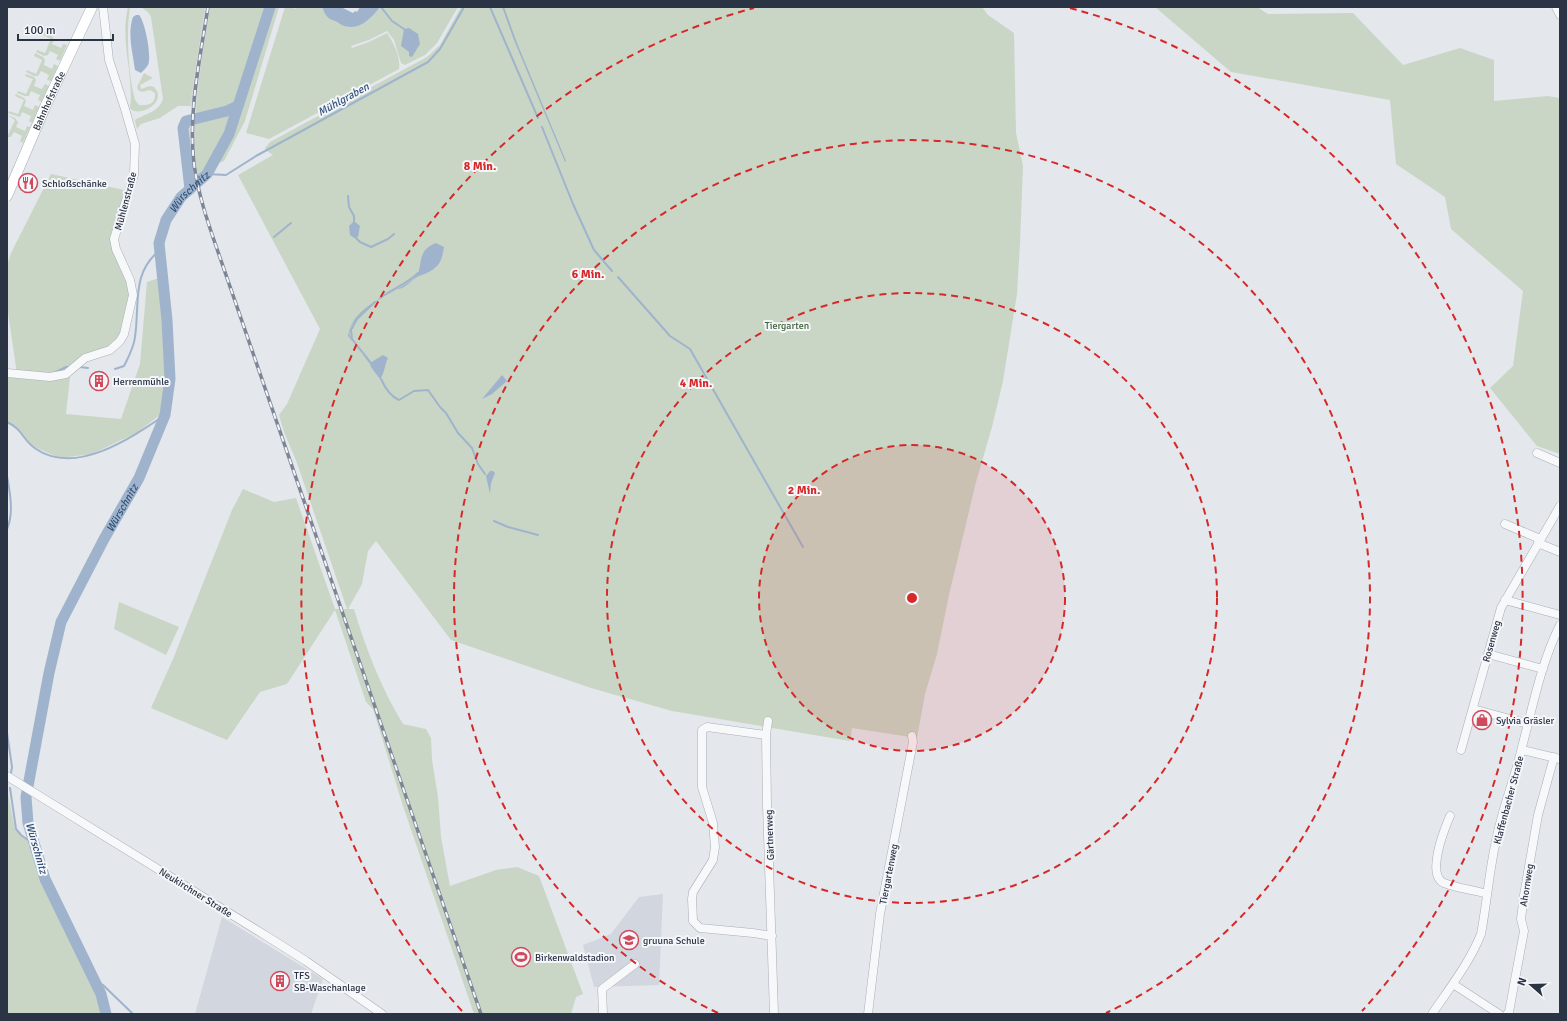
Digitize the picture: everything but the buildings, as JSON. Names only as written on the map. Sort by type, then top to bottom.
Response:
[{"type":"main road","name":"Bahnhofstraße","points":[[7,196],[92,7]]},
{"type":"street","name":"Mühlenstraße","points":[[7,373],[50,377],[66,374],[85,358],[110,350],[120,341],[124,334],[133,295],[130,280],[116,249],[114,239],[134,175],[135,144],[109,60],[103,7]]},
{"type":"street","points":[[1556,7],[1560,15]]},
{"type":"street","points":[[1537,453],[1560,463]]},
{"type":"street","name":"Rosenweg","points":[[1461,750],[1499,615],[1505,600],[1560,506]]},
{"type":"street","points":[[1505,524],[1560,552]]},
{"type":"street","points":[[1505,600],[1560,615]]},
{"type":"street","name":"Klaffenbacher Straße","points":[[1432,1014],[1453,984],[1477,944],[1496,841],[1506,800],[1522,750],[1543,669],[1557,640],[1560,625]]},
{"type":"street","points":[[1488,654],[1543,669]]},
{"type":"street","points":[[1473,710],[1528,724]]},
{"type":"street","name":"Gärtnerweg","points":[[768,721],[766,735],[774,1014]]},
{"type":"street","points":[[766,735],[707,727],[702,730],[702,787],[713,823],[714,847],[713,860],[693,892],[692,912],[693,921],[700,928],[772,936]]},
{"type":"street","name":"Tiergartenweg","points":[[868,1014],[880,914],[914,742],[912,736]]},
{"type":"street","points":[[1522,750],[1557,758]]},
{"type":"street","name":"Ahornweg","points":[[1507,1014],[1509,1012],[1524,931],[1521,919],[1538,815],[1557,758]]},
{"type":"street","name":"Neukirchner Straße","points":[[7,776],[306,961],[382,1014]]},
{"type":"street","points":[[1450,816],[1445,829],[1435,869],[1438,878],[1444,883],[1487,894]]},
{"type":"street","points":[[603,1014],[602,989],[635,964]]},
{"type":"street","points":[[1453,984],[1499,1014]]},
{"type":"shaded area","points":[[205,7],[210,7],[196,107],[190,106]]},
{"type":"shaded area","points":[[189,123],[196,123],[198,173],[194,174],[190,148]]},
{"type":"shaded area","name":"gruuna Schule","points":[[663,894],[659,985],[594,987],[583,945],[611,934],[639,897]]},
{"type":"shaded area","points":[[222,917],[323,979],[311,1014],[195,1014]]},
{"type":"green space","points":[[128,7],[130,7],[128,29],[129,66],[135,100],[139,105],[148,105],[153,102],[155,97],[155,93],[150,90],[142,92],[138,90],[137,87],[144,73],[153,78],[140,85],[141,89],[150,86],[154,87],[158,93],[158,98],[151,107],[139,111],[134,111],[130,108],[131,89],[125,31]]},
{"type":"green space","points":[[141,7],[205,7],[190,106],[178,106],[160,118],[141,124],[137,129],[135,120],[155,110],[161,104],[163,99],[151,17],[148,12]]},
{"type":"green space","points":[[210,7],[267,7],[226,133],[207,164],[205,171],[198,175],[195,133],[196,112],[200,70]]},
{"type":"green space","points":[[272,7],[279,7],[245,121],[224,161],[216,164],[241,107]]},
{"type":"green space","points":[[285,7],[292,7],[295,9],[297,7],[322,7],[326,15],[331,19],[344,24],[356,25],[361,24],[371,18],[380,7],[458,7],[437,43],[425,55],[405,65],[401,63],[394,40],[387,31],[369,40],[351,46],[352,48],[369,42],[387,33],[398,55],[399,69],[269,139],[246,133]]},
{"type":"green space","name":"Tiergarten","points":[[461,7],[982,7],[988,15],[1014,33],[1016,133],[1023,166],[1017,294],[1003,381],[992,427],[976,482],[949,595],[937,654],[925,694],[917,738],[852,728],[850,741],[672,711],[591,688],[451,640],[376,541],[368,551],[362,584],[348,609],[354,609],[375,668],[403,724],[426,729],[431,738],[432,760],[438,797],[441,837],[450,886],[496,870],[517,867],[539,876],[583,994],[576,997],[571,1014],[474,1014],[403,806],[373,709],[366,702],[335,610],[287,684],[260,692],[227,740],[151,708],[173,659],[232,510],[243,489],[274,502],[296,498],[335,609],[347,609],[279,415],[287,404],[320,329],[238,175],[273,155],[265,148],[270,142],[427,57],[440,45]]},
{"type":"green space","points":[[1155,7],[1257,7],[1268,14],[1353,13],[1403,65],[1460,48],[1494,60],[1494,101],[1548,96],[1560,98],[1560,454],[1537,446],[1490,388],[1513,366],[1523,291],[1451,229],[1445,197],[1396,164],[1390,100],[1231,72]]},
{"type":"green space","points":[[45,32],[52,36],[54,40],[52,44],[61,48],[63,44],[67,45],[60,61],[56,59],[58,55],[50,51],[48,55],[44,56],[36,52],[37,50],[45,53],[51,39],[43,35]]},
{"type":"green space","points":[[35,53],[43,57],[45,60],[44,65],[52,69],[54,64],[58,66],[51,81],[47,80],[49,75],[41,71],[38,76],[34,76],[26,72],[27,70],[36,74],[42,60],[34,56]]},
{"type":"green space","points":[[26,74],[34,77],[36,80],[34,86],[42,89],[45,84],[49,86],[42,102],[38,100],[40,95],[31,91],[29,96],[17,93],[18,91],[26,94],[33,79],[25,76]]},
{"type":"green space","points":[[16,94],[24,98],[26,101],[24,106],[33,110],[35,105],[39,107],[32,123],[29,121],[31,116],[22,112],[20,117],[8,113],[9,111],[18,114],[24,100],[15,96]]},
{"type":"green space","points":[[7,115],[15,118],[18,122],[16,127],[25,131],[27,126],[30,127],[23,143],[20,141],[22,136],[14,132],[11,137],[7,137],[15,120]]},
{"type":"green space","points":[[51,174],[124,190],[112,239],[128,280],[132,295],[124,326],[117,341],[66,374],[17,374],[7,306],[7,265],[11,253]]},
{"type":"green space","points":[[159,278],[167,372],[161,414],[138,432],[92,454],[60,458],[32,446],[19,429],[7,421],[7,377],[49,380],[70,377],[66,414],[121,419],[140,364],[147,282]]},
{"type":"green space","points":[[119,602],[179,627],[166,655],[114,629]]},
{"type":"green space","points":[[7,788],[15,830],[32,845],[49,891],[100,994],[105,1014],[7,1014]]},
{"type":"water","points":[[322,7],[341,7],[353,13],[355,11],[357,12],[360,7],[380,7],[373,16],[364,23],[359,26],[348,27],[329,18]]},
{"type":"water","points":[[502,7],[504,7],[517,43],[566,161],[565,162],[514,40]]},
{"type":"water","points":[[139,15],[144,24],[149,55],[148,65],[141,73],[135,70],[131,44],[131,23],[133,17]]},
{"type":"water","points":[[409,28],[418,34],[420,44],[412,57],[409,56],[409,52],[401,46],[404,29]]},
{"type":"water","points":[[354,221],[360,226],[358,237],[354,238],[350,235],[349,226]]},
{"type":"water","points":[[436,243],[444,247],[439,264],[435,268],[417,277],[404,287],[397,290],[417,275],[422,256],[429,247]]},
{"type":"water","points":[[385,296],[373,304],[353,323],[350,330],[350,336],[353,342],[348,336],[351,325],[357,316],[365,308]]},
{"type":"water","points":[[362,353],[370,363],[383,355],[388,358],[383,375],[380,379],[370,364]]},
{"type":"water","points":[[502,375],[507,381],[492,394],[482,399]]},
{"type":"water","points":[[490,471],[495,473],[491,483],[490,494],[486,476]]},
{"type":"waterway","name":"Würschnitz","points":[[106,1014],[101,994],[45,879],[28,823],[26,797],[49,673],[61,622],[104,539],[139,478],[165,415],[170,379],[167,320],[159,243],[166,220],[181,197],[207,174],[229,134],[270,7]]},
{"type":"waterway","points":[[381,7],[392,21],[404,29]]},
{"type":"waterway","name":"Mühlgraben","points":[[207,174],[226,175],[256,156],[428,62],[440,49],[464,7]]},
{"type":"waterway","points":[[490,7],[538,118]]},
{"type":"waterway","points":[[190,189],[183,128],[186,121],[227,111],[238,106]]},
{"type":"waterway","points":[[542,127],[573,204],[594,250],[612,271]]},
{"type":"waterway","points":[[348,196],[349,207],[354,216],[354,221]]},
{"type":"waterway","points":[[274,237],[291,223]]},
{"type":"waterway","points":[[356,238],[360,242],[371,247],[388,239],[394,234]]},
{"type":"waterway","name":"Mühlgraben","points":[[115,369],[124,366],[132,348],[135,337],[138,290],[141,279],[151,259],[160,250]]},
{"type":"waterway","points":[[380,298],[418,273]]},
{"type":"waterway","points":[[618,277],[670,336],[690,349],[803,547]]},
{"type":"waterway","points":[[371,363],[352,339],[351,330],[357,319],[375,302]]},
{"type":"waterway","name":"Mühlgraben","points":[[54,373],[66,367],[70,367]]},
{"type":"waterway","name":"Mühlgraben","points":[[79,367],[88,368]]},
{"type":"waterway","points":[[381,379],[388,391],[399,400],[414,391],[428,390],[446,413],[458,433],[472,448],[478,464],[485,474]]},
{"type":"waterway","points":[[7,422],[17,428],[31,446],[36,449],[52,456],[68,458],[85,456],[103,451],[136,434],[165,415]]},
{"type":"waterway","name":"Mühlgraben","points":[[7,476],[11,510],[7,529]]},
{"type":"waterway","points":[[494,521],[508,527],[538,535]]},
{"type":"waterway","name":"Mühlgraben","points":[[7,733],[12,767],[11,773]]},
{"type":"waterway","name":"Mühlgraben","points":[[10,788],[16,829],[21,835],[35,845]]},
{"type":"waterway","points":[[94,979],[103,985],[133,1014]]},
{"type":"railway","points":[[208,7],[198,66],[193,124],[194,164],[203,206],[481,1014]]},
{"type":"place","name":"Schloßschänke","points":[[28,183]]},
{"type":"place","name":"Herrenmühle","points":[[99,381]]},
{"type":"place","name":"Sylvia Gräsler","points":[[1482,720]]},
{"type":"place","name":"gruuna Schule","points":[[629,940]]},
{"type":"place","name":"Birkenwaldstadion","points":[[521,957]]},
{"type":"place","name":"TFS SB-Waschanlage","points":[[280,981]]}]
